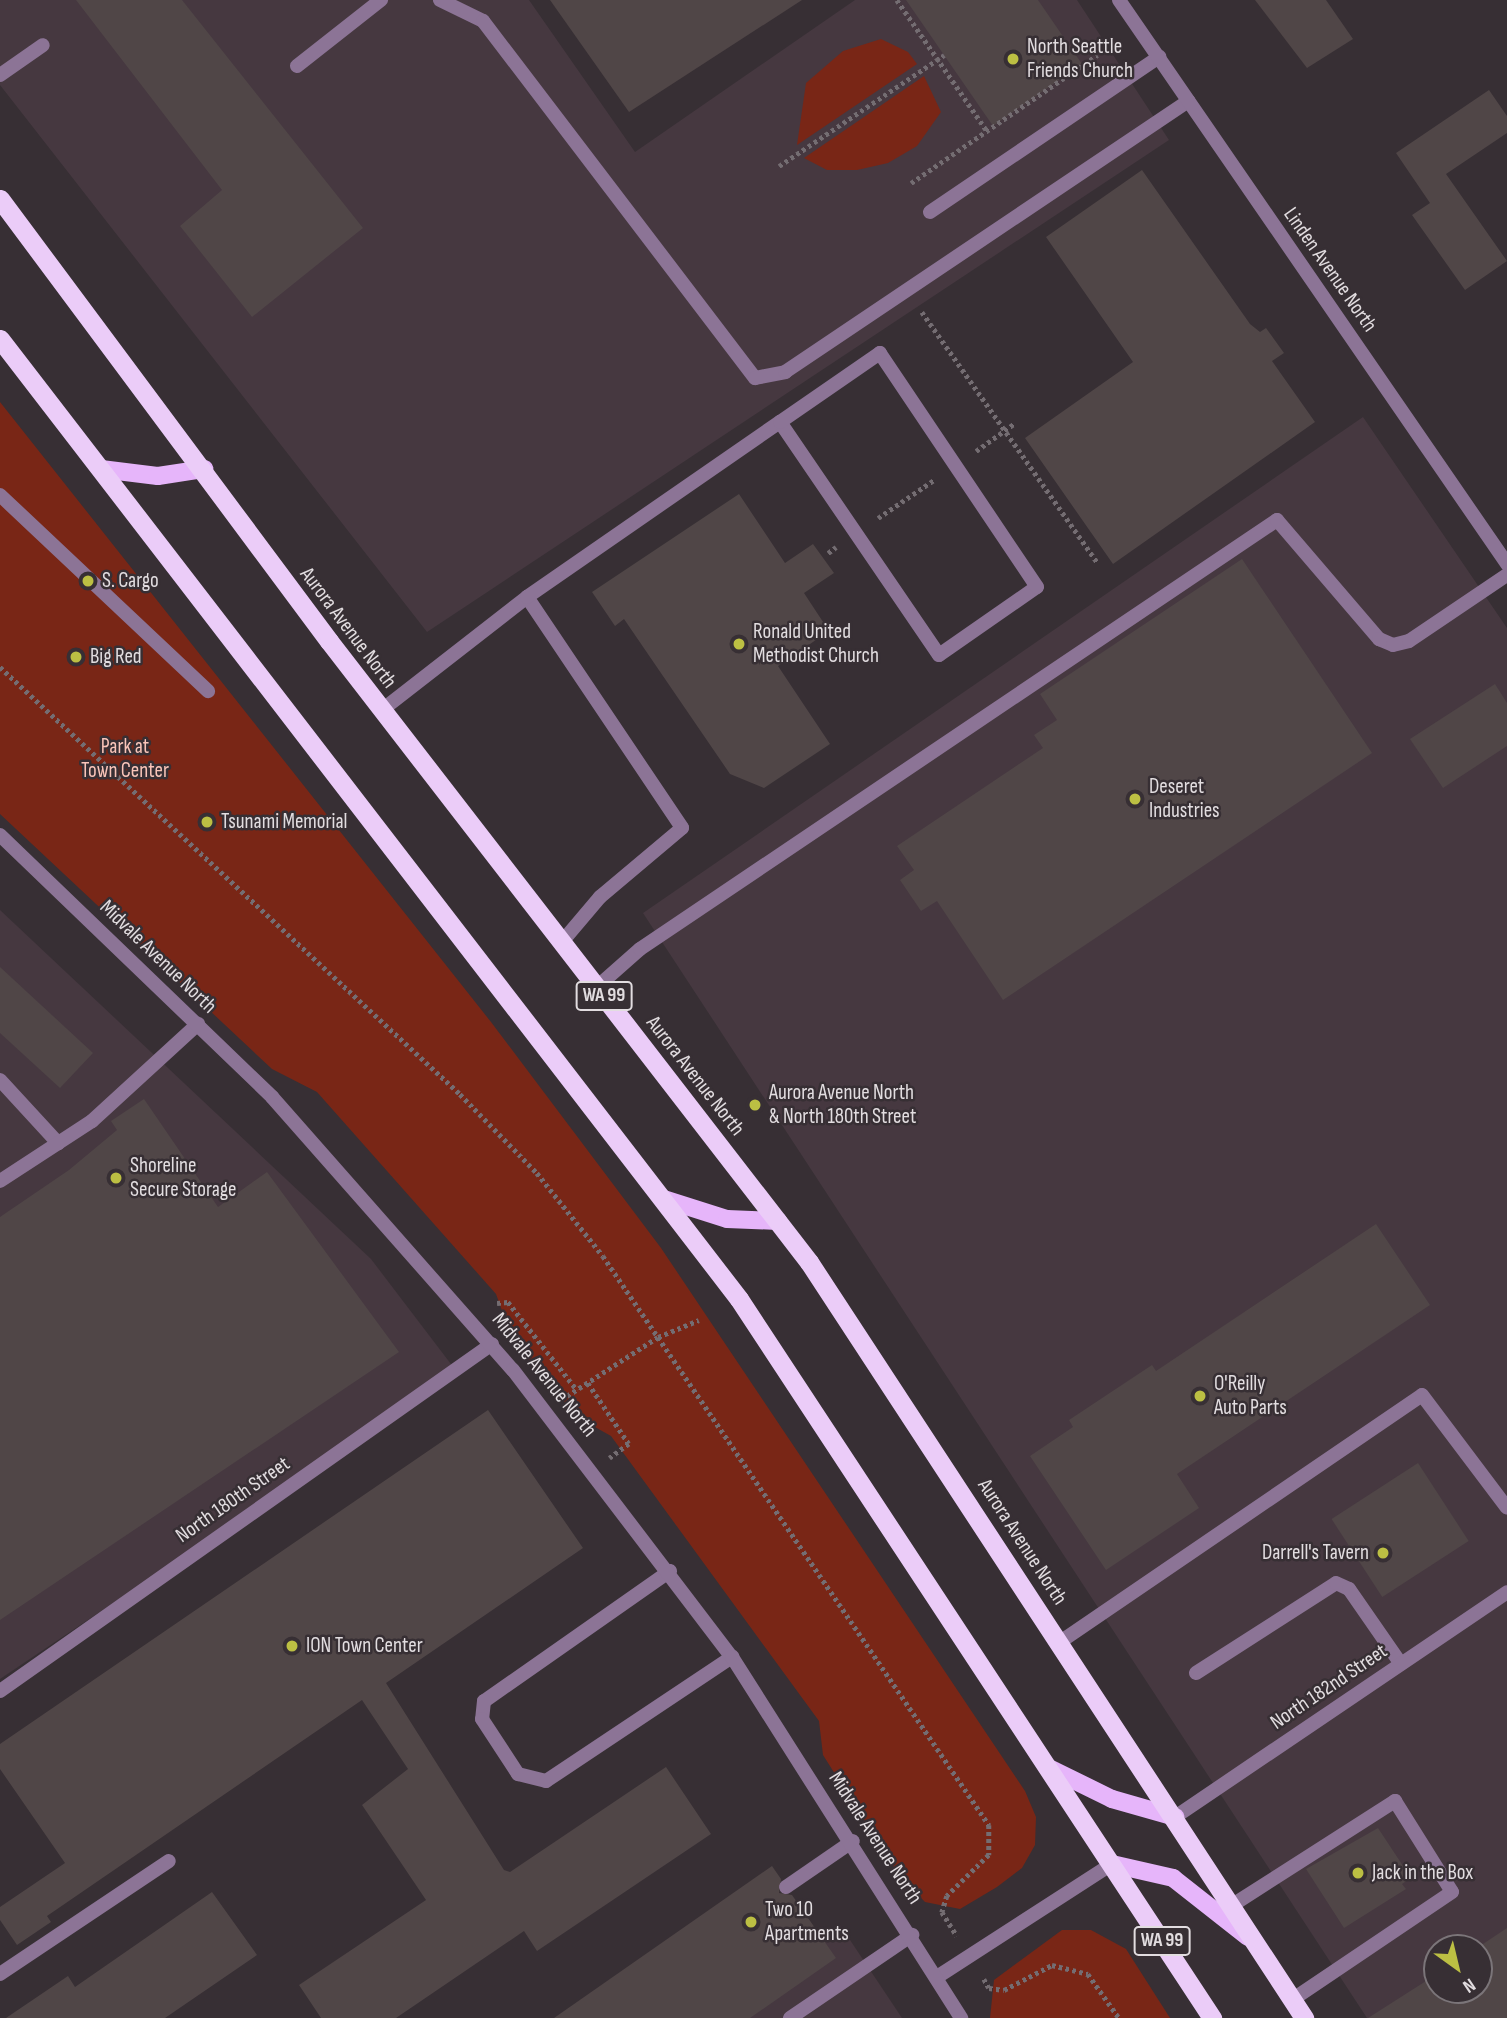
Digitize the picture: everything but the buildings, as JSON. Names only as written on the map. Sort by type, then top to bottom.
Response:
[{"type":"highway","name":"Aurora Avenue North","points":[[0,199],[382,710],[779,1221],[1060,1642],[1304,2018]]},
{"type":"highway","name":"WA 99","points":[[0,339],[739,1299],[1051,1769],[1212,2018]]},
{"type":"main road","points":[[102,469],[158,476],[204,469]]},
{"type":"main road","points":[[664,1199],[726,1219],[779,1221]]},
{"type":"main road","points":[[1051,1769],[1112,1799],[1175,1817]]},
{"type":"main road","points":[[1112,1864],[1173,1878],[1254,1941]]},
{"type":"street","points":[[297,66],[381,0]]},
{"type":"street","points":[[440,0],[483,21],[755,378],[785,372],[1189,101]]},
{"type":"street","name":"Linden Avenue North","points":[[1119,0],[1507,564]]},
{"type":"street","points":[[0,75],[43,44]]},
{"type":"street","points":[[930,212],[1158,57]]},
{"type":"street","points":[[382,710],[527,597],[780,422],[880,353],[1037,587],[939,656],[780,422]]},
{"type":"street","points":[[0,495],[208,691]]},
{"type":"street","points":[[597,987],[640,949],[1277,520],[1379,639],[1393,645],[1409,641],[1507,575]]},
{"type":"street","points":[[527,597],[681,828],[600,897],[562,942]]},
{"type":"street","name":"Midvale Avenue North","points":[[0,835],[198,1024],[311,1138],[492,1344],[593,1470],[732,1657],[912,1935],[959,2017]]},
{"type":"street","points":[[0,1181],[92,1121],[198,1024]]},
{"type":"street","points":[[0,1080],[58,1143]]},
{"type":"street","name":"North 180th Street","points":[[0,1691],[492,1344]]},
{"type":"street","points":[[1060,1642],[1411,1399],[1430,1399],[1507,1508]]},
{"type":"street","points":[[670,1571],[484,1701],[482,1720],[518,1774],[545,1781],[732,1657]]},
{"type":"street","points":[[1196,1673],[1336,1583],[1349,1589],[1401,1664]]},
{"type":"street","name":"North 182nd Street","points":[[1175,1817],[1507,1592]]},
{"type":"street","points":[[1231,1906],[1395,1801],[1452,1892],[1292,2000]]},
{"type":"street","points":[[786,1887],[852,1841]]},
{"type":"street","points":[[0,1974],[169,1861]]},
{"type":"street","points":[[937,1977],[1112,1864]]},
{"type":"street","points":[[790,2018],[912,1935]]},
{"type":"path","points":[[897,0],[987,131]]},
{"type":"path","points":[[779,166],[944,55]]},
{"type":"path","points":[[911,183],[1097,55]]},
{"type":"path","points":[[919,308],[1098,563]]},
{"type":"path","points":[[828,553],[1015,423]]},
{"type":"path","points":[[0,667],[470,1104],[537,1173],[658,1337],[989,1825],[989,1855],[947,1896],[942,1912]]},
{"type":"path","points":[[497,1303],[508,1301],[577,1390]]},
{"type":"path","points":[[563,1398],[658,1337],[699,1320]]},
{"type":"path","points":[[587,1383],[629,1444],[593,1470]]},
{"type":"path","points":[[989,1988],[1004,1990],[1052,1965],[1088,1974],[1119,2018]]},
{"type":"shaded area","points":[[0,0],[529,0],[635,152],[855,0],[1077,0],[1169,140],[427,632],[0,85]]},
{"type":"shaded area","points":[[1363,417],[1507,628],[1507,2018],[1367,2018],[643,913]]},
{"type":"shaded area","points":[[0,910],[371,1259],[457,1372],[0,1679]]},
{"type":"shaded area","points":[[840,1925],[902,2018],[703,2018]]},
{"type":"green space","points":[[881,39],[908,52],[917,64],[797,145],[806,83],[843,51]]},
{"type":"green space","points":[[924,76],[941,112],[917,146],[888,163],[857,170],[827,170],[804,158]]},
{"type":"green space","name":"Park at Town Center","points":[[0,402],[491,1022],[661,1248],[1025,1791],[1036,1817],[1035,1845],[1022,1868],[997,1887],[960,1909],[925,1902],[899,1875],[823,1755],[819,1721],[611,1436],[577,1417],[513,1341],[496,1294],[317,1092],[272,1069],[0,814]]},
{"type":"green space","points":[[1062,1930],[1091,1930],[1126,1949],[1170,2018],[990,2018],[994,1980]]},
{"type":"place","name":"North Seattle Friends Church","points":[[1013,59]]},
{"type":"place","name":"S. Cargo","points":[[88,581]]},
{"type":"place","name":"Ronald United Methodist Church","points":[[739,644]]},
{"type":"place","name":"Big Red","points":[[76,657]]},
{"type":"place","name":"Deseret Industries","points":[[1135,799]]},
{"type":"place","name":"Tsunami Memorial","points":[[207,822]]},
{"type":"place","name":"Aurora Avenue North & North 180th Street","points":[[755,1105]]},
{"type":"place","name":"Shoreline Secure Storage","points":[[116,1178]]},
{"type":"place","name":"O'Reilly Auto Parts","points":[[1200,1396]]},
{"type":"place","name":"Darrell's Tavern","points":[[1383,1553]]},
{"type":"place","name":"ION Town Center","points":[[292,1646]]},
{"type":"place","name":"Jack in the Box","points":[[1358,1873]]},
{"type":"place","name":"Two 10 Apartments","points":[[751,1922]]}]
